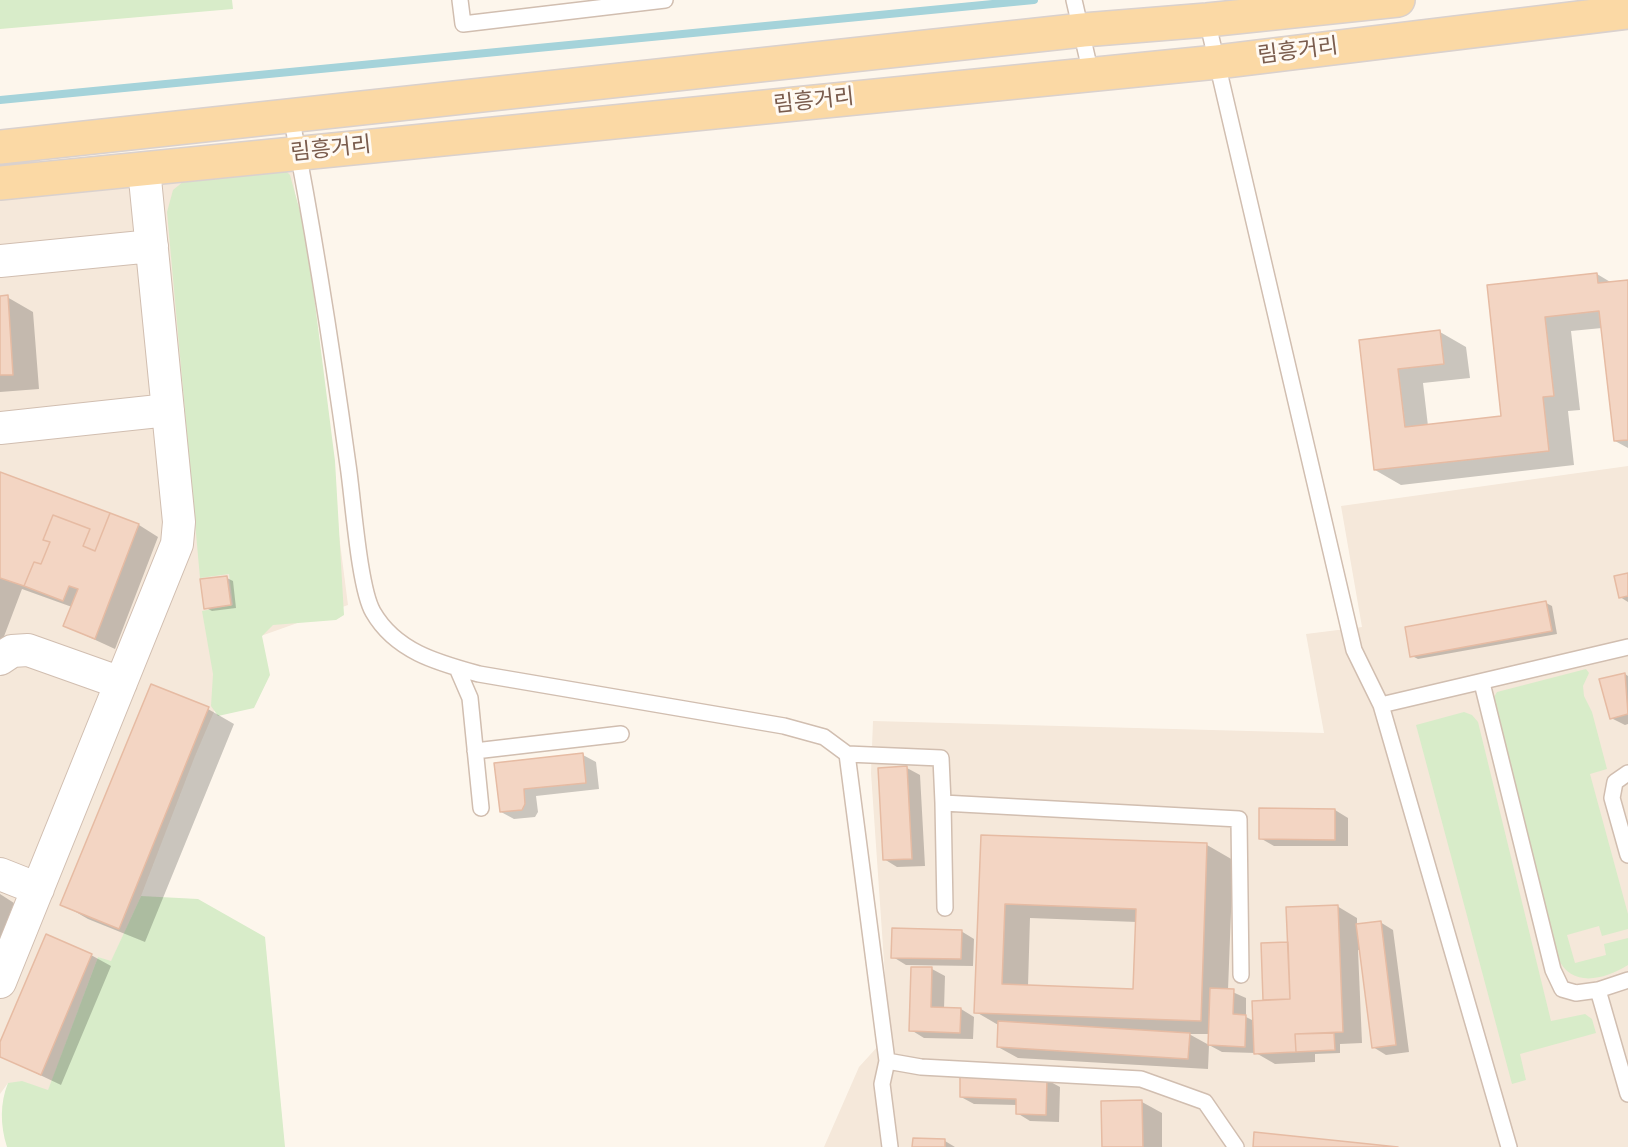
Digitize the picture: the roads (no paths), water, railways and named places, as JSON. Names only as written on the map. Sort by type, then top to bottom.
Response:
[{"type":"main road","name":"림흥거리","points":[[0,147],[291,116],[1079,15],[1207,20],[1398,0]]},
{"type":"main road","name":"림흥거리","points":[[0,183],[1217,62],[1628,12]]},
{"type":"street","points":[[0,982],[177,544],[179,522],[144,169]]},
{"type":"street","points":[[0,261],[152,246]]},
{"type":"street","points":[[0,428],[168,410]]},
{"type":"street","points":[[0,659],[12,651],[28,650],[121,683]]},
{"type":"street","points":[[0,874],[38,889]]},
{"type":"lane","points":[[460,0],[463,24],[665,0]]},
{"type":"lane","points":[[1079,15],[1091,75]]},
{"type":"lane","points":[[1207,20],[1354,650],[1381,705],[1509,1147]]},
{"type":"lane","points":[[291,116],[365,584],[372,612],[396,641],[433,662],[479,674],[784,726],[824,737],[847,754],[941,758],[945,908]]},
{"type":"lane","points":[[1381,705],[1628,647]]},
{"type":"lane","points":[[457,668],[470,698],[481,808]]},
{"type":"lane","points":[[1482,683],[1554,970],[1562,988],[1576,993],[1598,990],[1628,980]]},
{"type":"lane","points":[[476,751],[621,734]]},
{"type":"lane","points":[[847,754],[887,1061],[882,1084],[890,1147]]},
{"type":"lane","points":[[1628,773],[1615,782],[1612,798],[1628,855]]},
{"type":"lane","points":[[943,804],[1239,819],[1241,975]]},
{"type":"lane","points":[[1598,990],[1628,1094]]},
{"type":"lane","points":[[887,1061],[921,1067],[1141,1079],[1205,1102],[1236,1147]]},
{"type":"waterway","points":[[0,100],[1034,0]]}]
